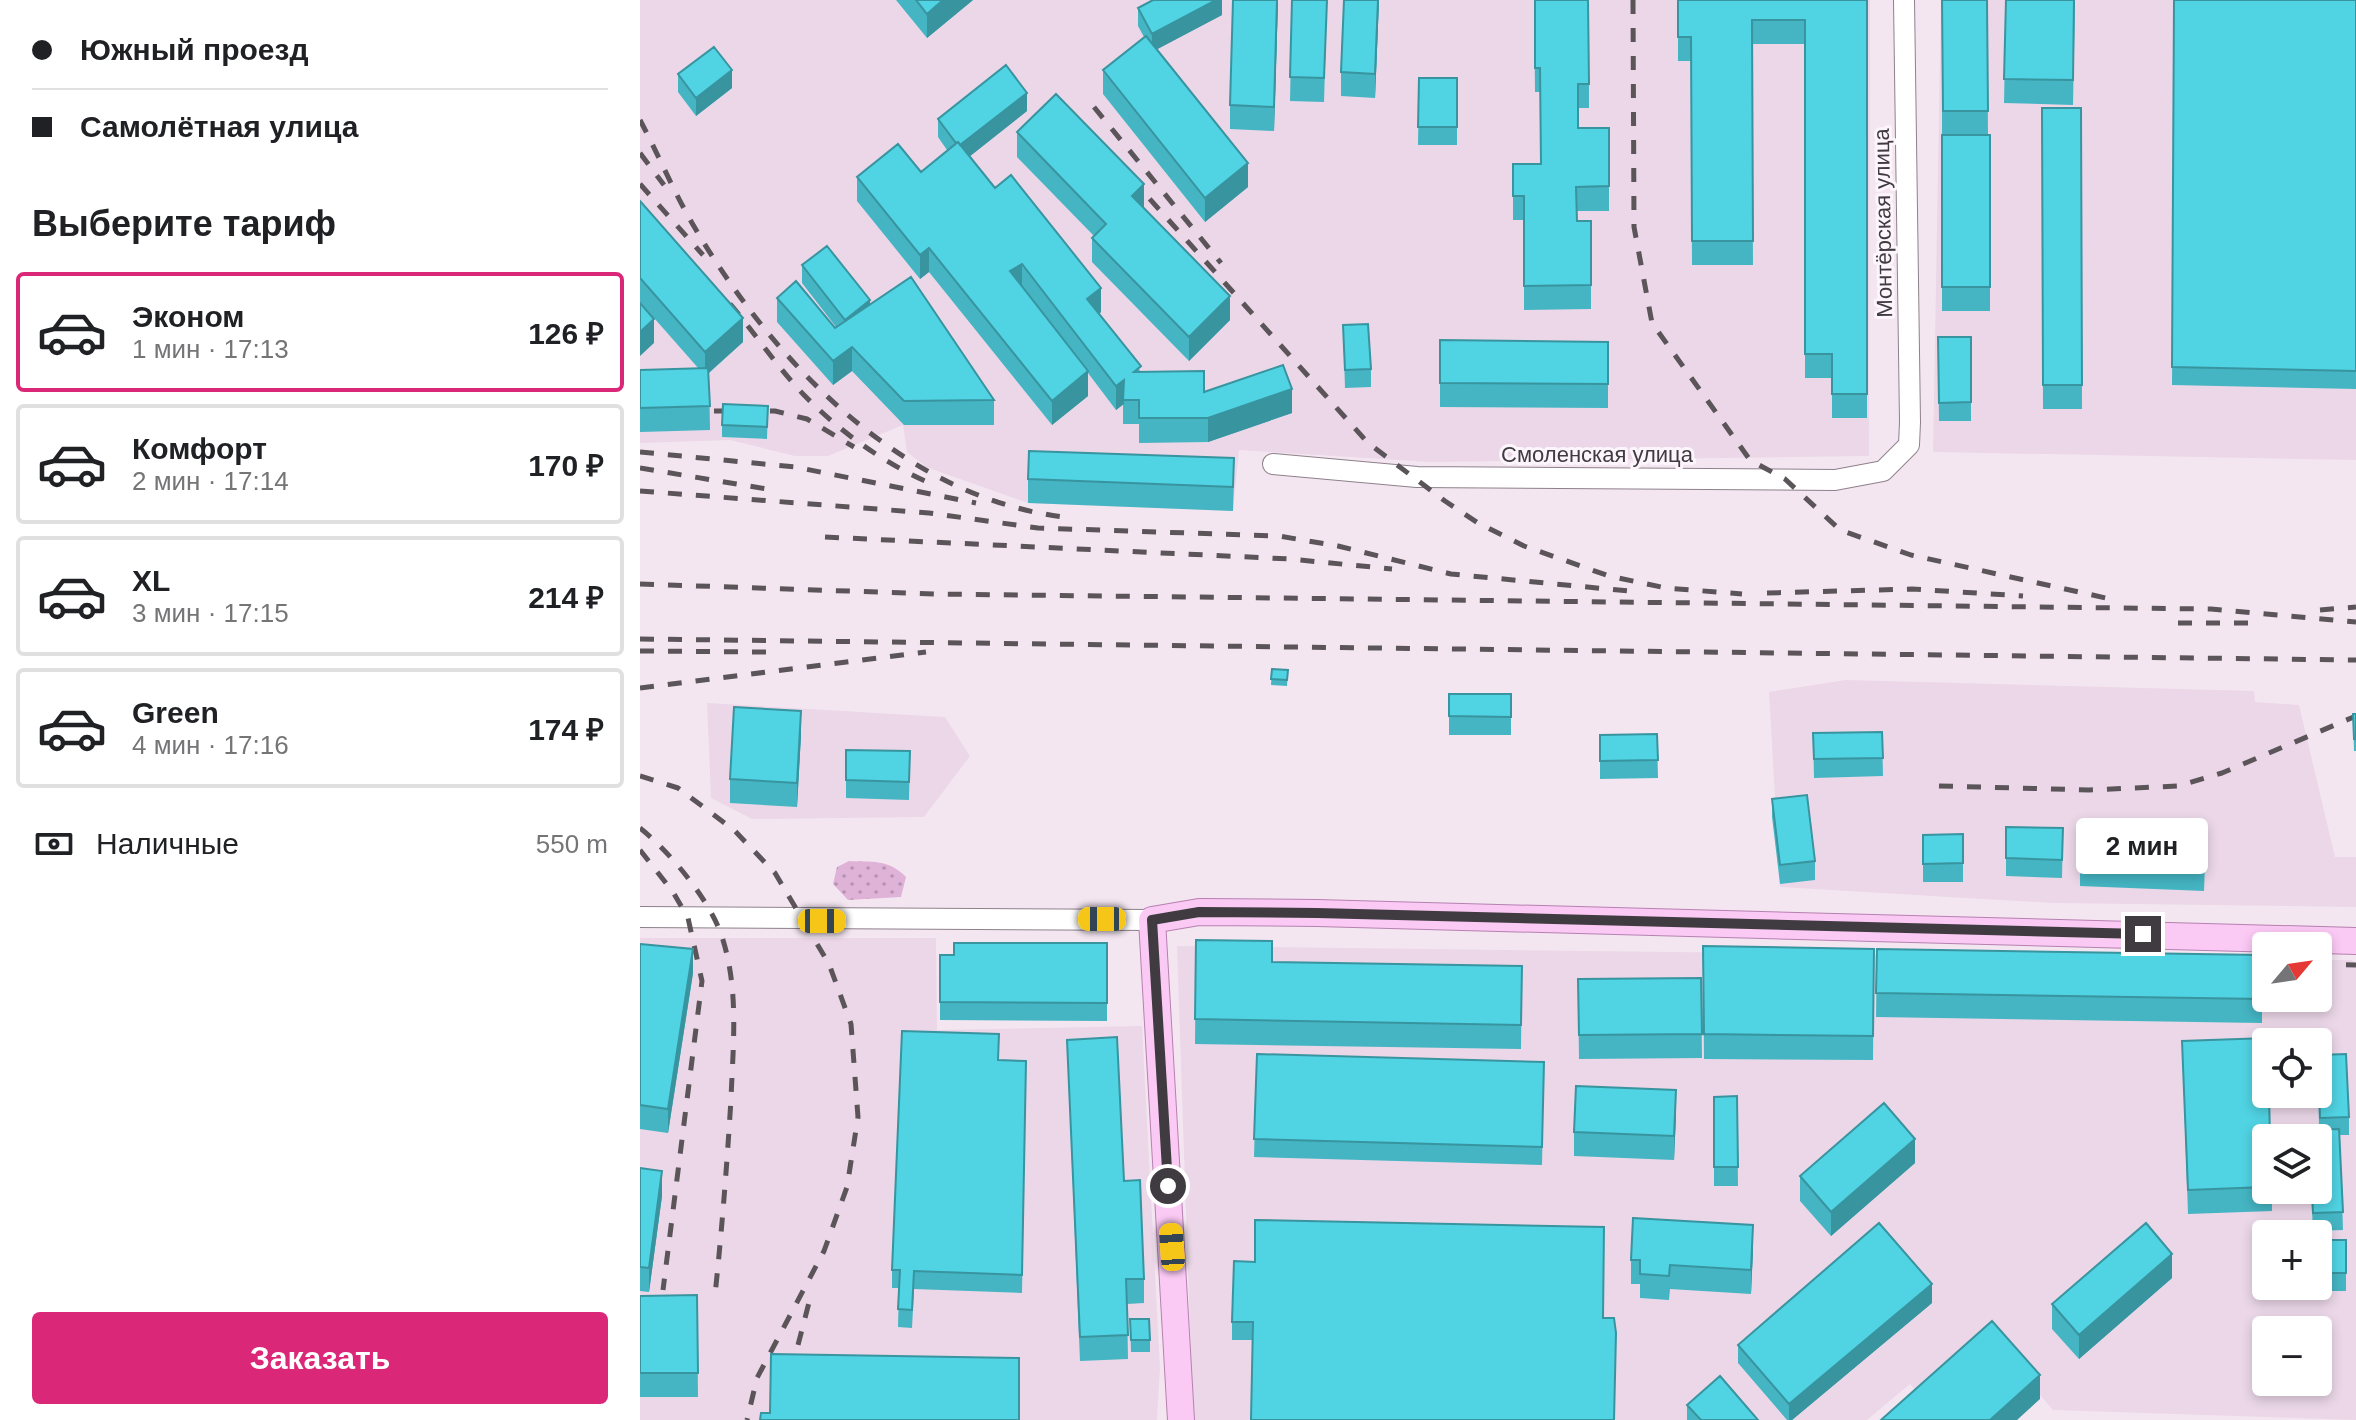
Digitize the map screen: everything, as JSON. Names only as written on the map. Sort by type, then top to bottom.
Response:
[{"type":"main road","points":[[1181,1420],[1152,920],[1199,912],[1317,913],[2356,941]]},
{"type":"street","name":"Монтёрская улица","points":[[1904,0],[1909,445]]},
{"type":"street","name":"Смоленская улица","points":[[1273,464],[1417,477],[1835,480],[1883,471],[1909,445]]},
{"type":"street","points":[[640,917],[1152,920]]},
{"type":"shaded area","points":[[640,0],[1870,0],[1869,456],[1430,462],[1239,450],[1233,511],[1028,503],[926,467],[907,452],[903,425],[828,456],[795,456],[730,440],[640,443]]},
{"type":"shaded area","points":[[1941,0],[2356,0],[2356,460],[1933,452]]},
{"type":"shaded area","points":[[1846,680],[2254,691],[2255,702],[2299,705],[2335,857],[2356,857],[2356,907],[2052,903],[1780,887],[1769,692]]},
{"type":"shaded area","points":[[707,703],[945,717],[970,756],[924,817],[752,819],[711,798]]},
{"type":"shaded area","points":[[849,861],[879,863],[900,871],[906,877],[901,897],[848,900],[833,884],[837,867]]},
{"type":"shaded area","points":[[640,938],[936,938],[937,1030],[1142,1026],[1160,1368],[1157,1420],[640,1420]]},
{"type":"shaded area","points":[[1177,946],[2252,959],[2252,1012],[2332,1012],[2332,960],[2352,960],[2356,967],[2356,1420],[2053,1410],[1994,1342],[1925,1402],[1910,1384],[1867,1420],[1193,1420]]},
{"type":"building","points":[[916,0],[943,0],[927,14]]},
{"type":"building","points":[[1153,0],[1216,0],[1152,34],[1138,8]]},
{"type":"building","points":[[1233,0],[1277,0],[1274,107],[1230,105]]},
{"type":"building","points":[[1292,0],[1327,0],[1324,78],[1290,77]]},
{"type":"building","points":[[1344,0],[1378,0],[1375,74],[1341,72]]},
{"type":"building","points":[[1535,0],[1588,0],[1589,84],[1578,84],[1578,128],[1609,128],[1609,186],[1576,187],[1577,221],[1591,221],[1591,285],[1524,286],[1524,196],[1513,196],[1513,164],[1541,164],[1540,68],[1535,68]]},
{"type":"building","points":[[1678,0],[1867,0],[1867,394],[1832,394],[1832,354],[1805,354],[1805,20],[1752,20],[1753,241],[1692,241],[1691,37],[1678,37]]},
{"type":"building","points":[[1942,0],[1987,0],[1988,111],[1943,111]]},
{"type":"building","points":[[2006,0],[2074,0],[2073,80],[2004,79]]},
{"type":"building","points":[[2174,0],[2356,0],[2356,371],[2172,367]]},
{"type":"building","points":[[1146,36],[1248,163],[1205,198],[1103,70]]},
{"type":"building","points":[[714,47],[732,70],[696,98],[678,74]]},
{"type":"building","points":[[1006,65],[1027,93],[960,145],[956,143],[938,119]]},
{"type":"building","points":[[1419,78],[1457,78],[1457,127],[1418,127]]},
{"type":"building","points":[[1056,94],[1144,184],[1132,196],[1230,296],[1189,337],[1092,238],[1106,224],[1017,132]]},
{"type":"building","points":[[2042,108],[2081,108],[2082,385],[2043,385]]},
{"type":"building","points":[[1942,135],[1990,135],[1990,287],[1942,287]]},
{"type":"building","points":[[958,142],[995,188],[1011,175],[1101,288],[1087,299],[1141,366],[1134,372],[1204,371],[1204,392],[1283,365],[1292,389],[1208,418],[1139,418],[1139,400],[1123,400],[1124,380],[1116,386],[1022,264],[1010,271],[1088,371],[1052,401],[929,248],[920,255],[857,177],[898,144],[921,172]]},
{"type":"building","points":[[640,201],[743,318],[705,352],[640,278]]},
{"type":"building","points":[[827,246],[870,300],[845,320],[802,265]]},
{"type":"building","points":[[911,277],[994,400],[904,401],[852,347],[833,361],[777,298],[796,281],[835,328]]},
{"type":"building","points":[[640,303],[654,319],[640,332]]},
{"type":"building","points":[[1368,324],[1371,369],[1345,370],[1343,325]]},
{"type":"building","points":[[1938,337],[1971,337],[1971,402],[1939,403]]},
{"type":"building","points":[[1440,340],[1608,342],[1608,384],[1440,383]]},
{"type":"building","points":[[708,368],[710,406],[640,408],[640,370]]},
{"type":"building","points":[[723,404],[768,406],[767,427],[722,425]]},
{"type":"building","points":[[1029,451],[1234,458],[1233,487],[1028,479]]},
{"type":"building","points":[[1272,669],[1288,670],[1287,680],[1271,679]]},
{"type":"building","points":[[1449,694],[1511,694],[1511,717],[1449,716]]},
{"type":"building","points":[[734,707],[801,711],[797,783],[730,779]]},
{"type":"building","points":[[2353,714],[2356,714],[2356,739],[2354,739]]},
{"type":"building","points":[[1882,732],[1883,758],[1814,759],[1813,733]]},
{"type":"building","points":[[1657,734],[1658,760],[1600,761],[1600,735]]},
{"type":"building","points":[[846,750],[910,751],[909,782],[846,780]]},
{"type":"building","points":[[1807,795],[1815,861],[1780,865],[1772,799]]},
{"type":"building","points":[[2006,827],[2063,828],[2062,860],[2006,858]]},
{"type":"building","points":[[1963,834],[1963,863],[1923,864],[1923,835]]},
{"type":"building","points":[[2081,835],[2205,840],[2204,867],[2080,862]]},
{"type":"building","points":[[1196,940],[1272,941],[1272,962],[1522,966],[1521,1025],[1195,1019]]},
{"type":"building","points":[[954,943],[1107,943],[1107,1003],[940,1002],[940,955],[954,955]]},
{"type":"building","points":[[640,944],[693,949],[668,1109],[640,1105]]},
{"type":"building","points":[[1703,946],[1874,949],[1873,1036],[1704,1034]]},
{"type":"building","points":[[1877,949],[2252,955],[2252,999],[1876,993]]},
{"type":"building","points":[[1701,978],[1702,1034],[1579,1035],[1578,979]]},
{"type":"building","points":[[902,1031],[999,1034],[998,1060],[1026,1061],[1022,1275],[914,1271],[912,1310],[898,1309],[900,1270],[892,1270]]},
{"type":"building","points":[[1117,1037],[1124,1181],[1140,1180],[1144,1279],[1126,1279],[1128,1335],[1080,1337],[1067,1040]]},
{"type":"building","points":[[2252,1039],[2252,1108],[2269,1108],[2270,1124],[2252,1124],[2252,1188],[2188,1190],[2182,1041]]},
{"type":"building","points":[[1257,1054],[1544,1062],[1542,1147],[1254,1139]]},
{"type":"building","points":[[2332,1054],[2346,1054],[2349,1117],[2320,1118],[2320,1108],[2332,1108]]},
{"type":"building","points":[[1576,1086],[1676,1090],[1674,1136],[1574,1132]]},
{"type":"building","points":[[1737,1096],[1738,1167],[1714,1167],[1714,1097]]},
{"type":"building","points":[[1884,1103],[1915,1139],[1831,1212],[1800,1176]]},
{"type":"building","points":[[2332,1129],[2339,1129],[2343,1212],[2313,1213],[2313,1204],[2332,1204]]},
{"type":"building","points":[[640,1168],[662,1171],[649,1268],[640,1267]]},
{"type":"building","points":[[1633,1218],[1753,1225],[1751,1270],[1670,1265],[1669,1276],[1640,1274],[1640,1260],[1631,1260]]},
{"type":"building","points":[[1255,1220],[1604,1227],[1603,1318],[1614,1318],[1616,1333],[1614,1420],[1251,1420],[1253,1322],[1232,1322],[1234,1261],[1255,1262]]},
{"type":"building","points":[[1879,1223],[1932,1284],[1789,1404],[1738,1345]]},
{"type":"building","points":[[2146,1223],[2172,1254],[2079,1335],[2052,1304]]},
{"type":"building","points":[[2332,1240],[2346,1240],[2346,1273],[2332,1273]]},
{"type":"building","points":[[697,1295],[698,1373],[640,1373],[640,1296]]},
{"type":"building","points":[[1130,1319],[1149,1319],[1150,1340],[1131,1340]]},
{"type":"building","points":[[1992,1321],[2040,1375],[1990,1420],[1881,1420]]},
{"type":"building","points":[[771,1354],[1019,1358],[1019,1420],[760,1420],[761,1413],[770,1413]]},
{"type":"building","points":[[1720,1376],[1758,1420],[1701,1420],[1687,1405]]},
{"type":"railway","points":[[1633,0],[1634,227],[1652,323],[1750,460],[1785,479],[1840,530],[1911,555],[2115,600]]},
{"type":"railway","points":[[1094,107],[1221,263]]},
{"type":"railway","points":[[640,120],[692,223],[724,275],[803,373],[850,416],[900,454],[954,485],[1012,506],[1073,518]]},
{"type":"railway","points":[[640,153],[664,185]]},
{"type":"railway","points":[[1131,178],[1368,443],[1445,501],[1478,523],[1524,546],[1609,576],[1666,588],[1742,594]]},
{"type":"railway","points":[[640,184],[703,255]]},
{"type":"railway","points":[[730,304],[818,409],[866,448],[937,486]]},
{"type":"railway","points":[[714,411],[775,411],[807,419],[854,447]]},
{"type":"railway","points":[[640,452],[795,467],[976,503]]},
{"type":"railway","points":[[640,468],[767,489]]},
{"type":"railway","points":[[640,491],[929,513],[1038,528],[1279,536],[1338,546],[1451,574],[1639,592]]},
{"type":"railway","points":[[825,537],[1290,559],[1392,569]]},
{"type":"railway","points":[[640,584],[935,594],[2211,609],[2356,622]]},
{"type":"railway","points":[[1767,593],[1912,589],[2023,596]]},
{"type":"railway","points":[[2320,610],[2356,607]]},
{"type":"railway","points":[[2178,623],[2260,623]]},
{"type":"railway","points":[[640,639],[2356,660]]},
{"type":"railway","points":[[640,651],[767,652]]},
{"type":"railway","points":[[640,688],[926,652]]},
{"type":"railway","points":[[1939,786],[2089,790],[2178,786],[2222,773],[2356,716]]},
{"type":"railway","points":[[640,776],[678,788],[734,830],[775,873],[829,964],[851,1024],[858,1117],[847,1187],[824,1251],[757,1378],[747,1420]]},
{"type":"railway","points":[[640,828],[677,864],[700,894],[718,925],[728,960],[734,1019],[731,1099],[715,1295]]},
{"type":"railway","points":[[640,850],[673,892],[688,918],[702,981],[663,1290]]},
{"type":"railway","points":[[2332,964],[2356,965]]},
{"type":"railway","points":[[791,1372],[812,1291]]},
{"type":"route","points":[[1168,1186],[1152,920],[1199,912],[1317,913],[2143,934]]}]
